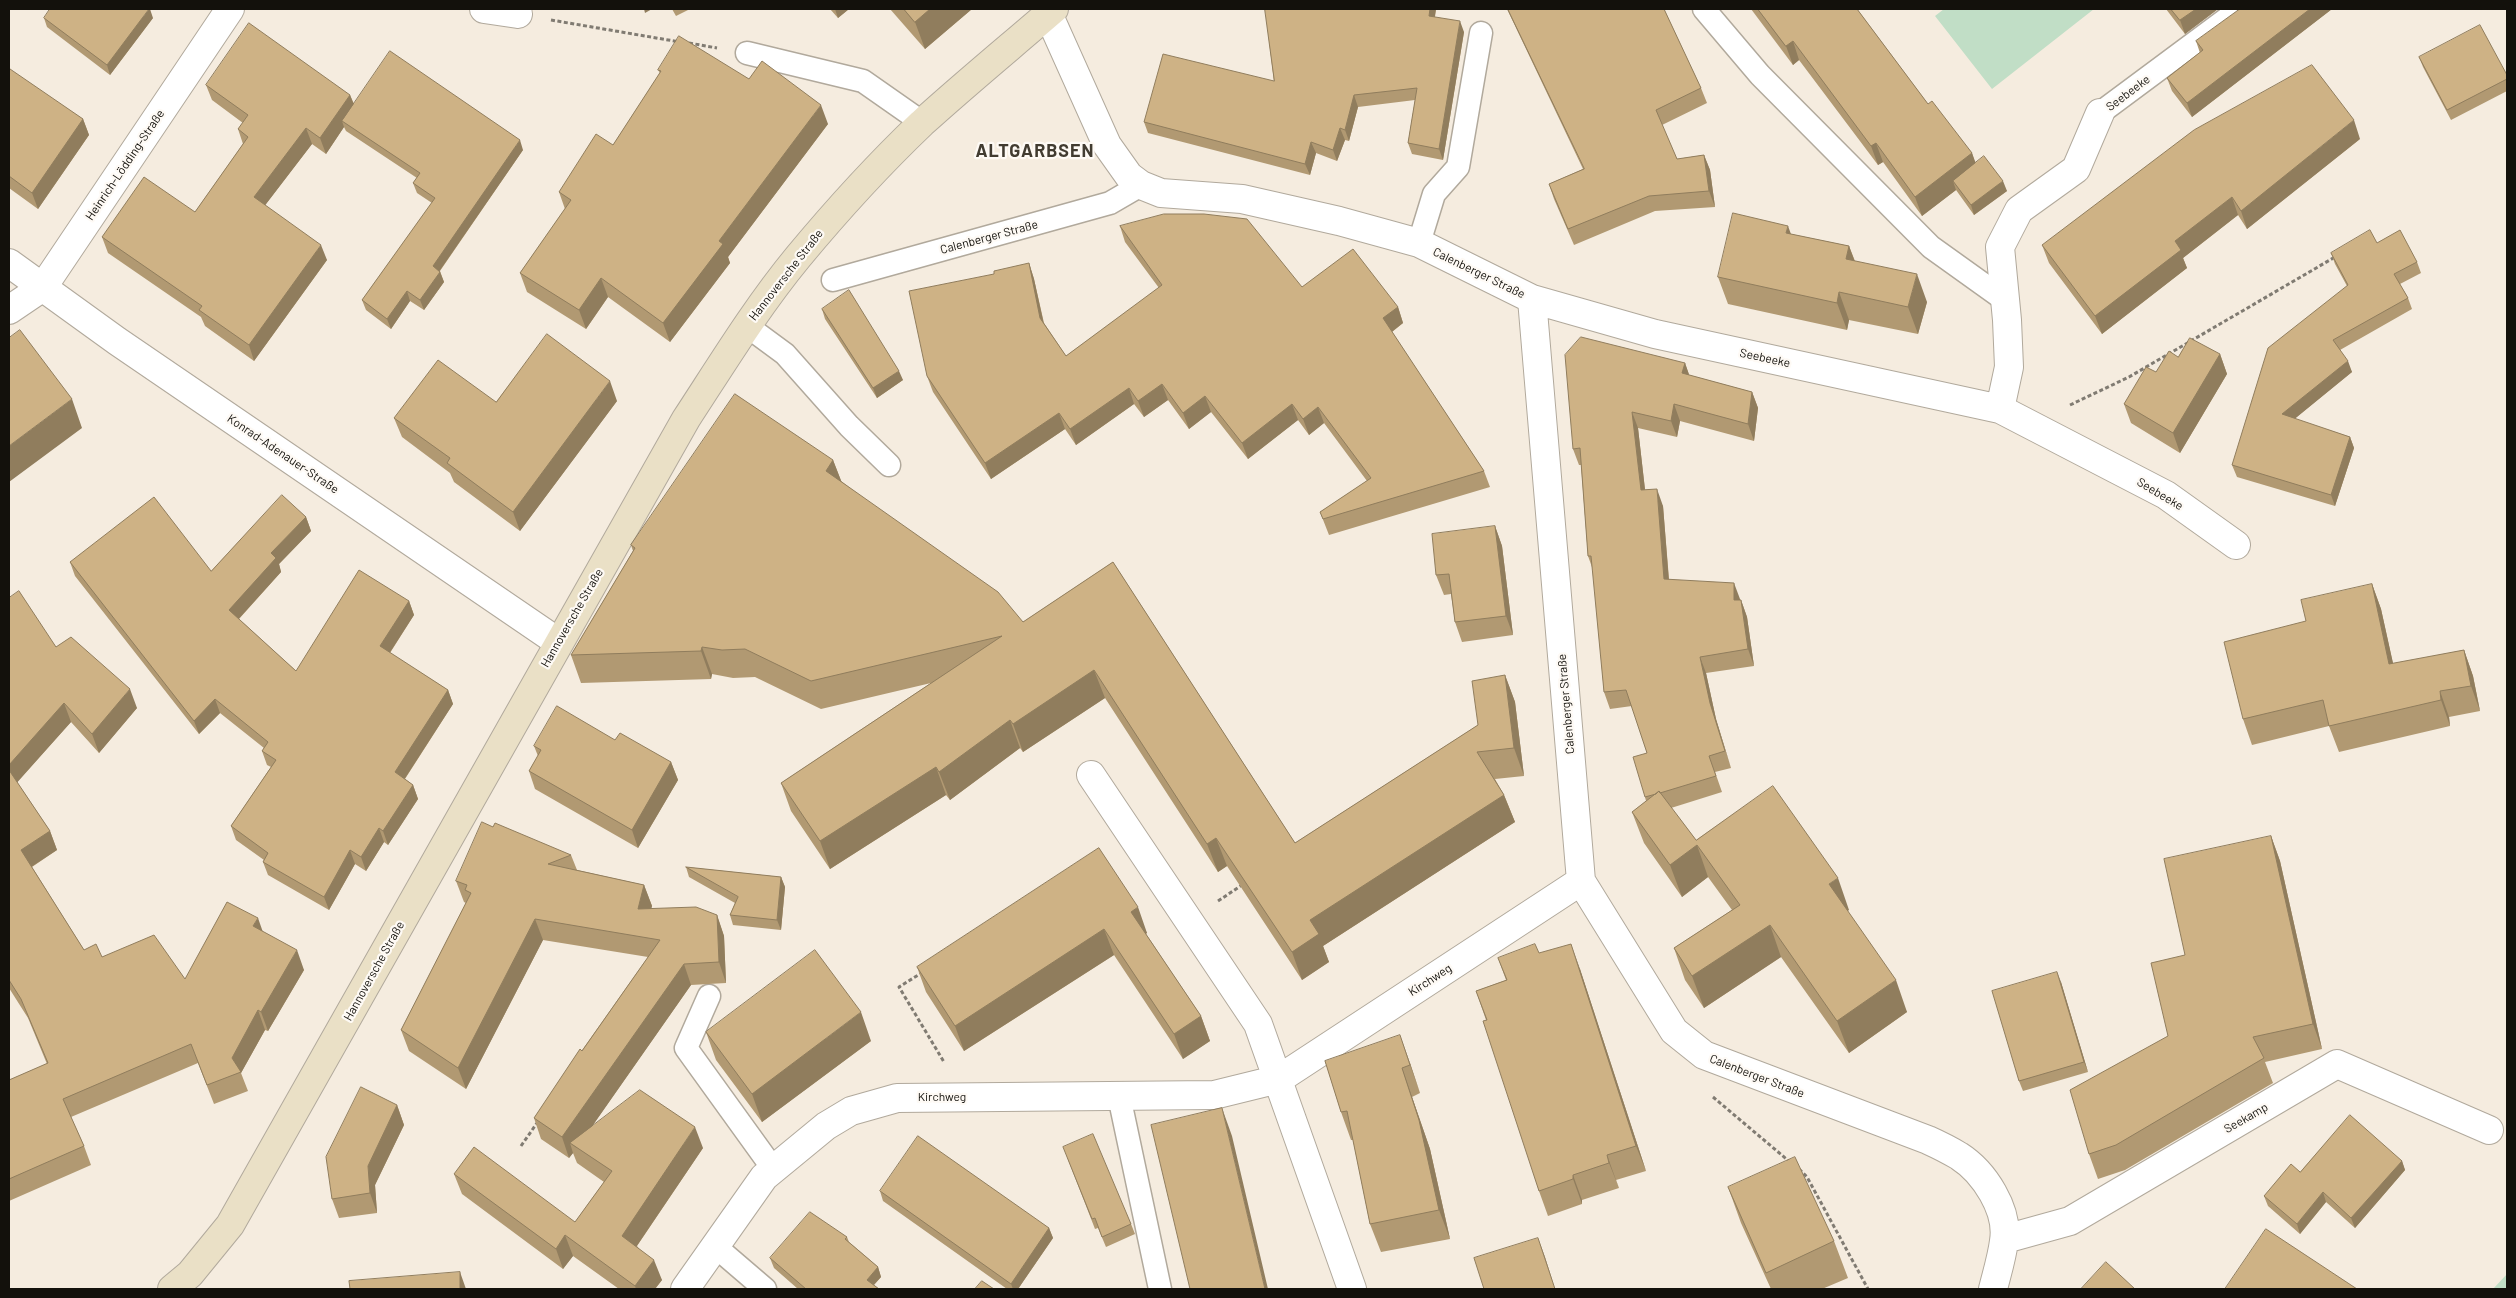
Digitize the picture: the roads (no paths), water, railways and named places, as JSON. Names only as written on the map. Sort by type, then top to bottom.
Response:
[{"type":"main road","name":"Hannoversche Straße","points":[[172,1289],[190,1274],[230,1225],[558,642],[686,419],[746,326],[797,259],[829,221],[923,123],[1049,10]]},
{"type":"street","name":"Heinrich-Lödding-Straße","points":[[9,310],[42,287],[230,9]]},
{"type":"street","points":[[484,9],[518,14]]},
{"type":"street","name":"Calenberger Straße","points":[[1049,10],[1107,146],[1129,176],[1141,185],[1161,193],[1242,199],[1339,220],[1419,243],[1532,299],[1581,881],[1667,1022],[1686,1043],[1704,1056],[1928,1140],[1961,1157],[1983,1179],[1994,1195],[2002,1216],[2005,1239],[1993,1289]]},
{"type":"street","name":"Seebeeke","points":[[2000,409],[2008,367],[2005,300],[2000,248],[2019,210],[2076,170],[2100,113]]},
{"type":"street","name":"Konrad-Adenauer-Straße","points":[[9,263],[117,341],[558,642]]},
{"type":"street","name":"Seebeeke","points":[[1532,299],[1655,334],[2000,409],[2166,495],[2236,545]]},
{"type":"street","points":[[1091,775],[1258,1024],[1352,1289]]},
{"type":"street","name":"Kirchweg","points":[[685,1289],[764,1177],[826,1126],[851,1111],[897,1098],[1214,1095],[1279,1079],[1581,881]]},
{"type":"street","name":"Seekamp","points":[[2005,1239],[2070,1221],[2337,1064],[2489,1130]]},
{"type":"lane","points":[[1704,9],[1760,75],[1931,247],[2005,300]]},
{"type":"lane","name":"Seebeeke","points":[[2100,113],[2240,9]]},
{"type":"lane","points":[[1419,243],[1434,194],[1458,167],[1480,33]]},
{"type":"lane","points":[[747,53],[863,81],[923,123]]},
{"type":"lane","name":"Calenberger Straße","points":[[833,280],[1110,203],[1141,185]]},
{"type":"lane","points":[[746,326],[785,354],[849,426],[889,465]]},
{"type":"lane","points":[[709,996],[686,1048],[774,1170]]},
{"type":"lane","points":[[1120,1096],[1160,1289]]},
{"type":"lane","points":[[716,1247],[765,1289]]},
{"type":"district","name":"ALTGARBSEN","points":[[1035,151]]}]
